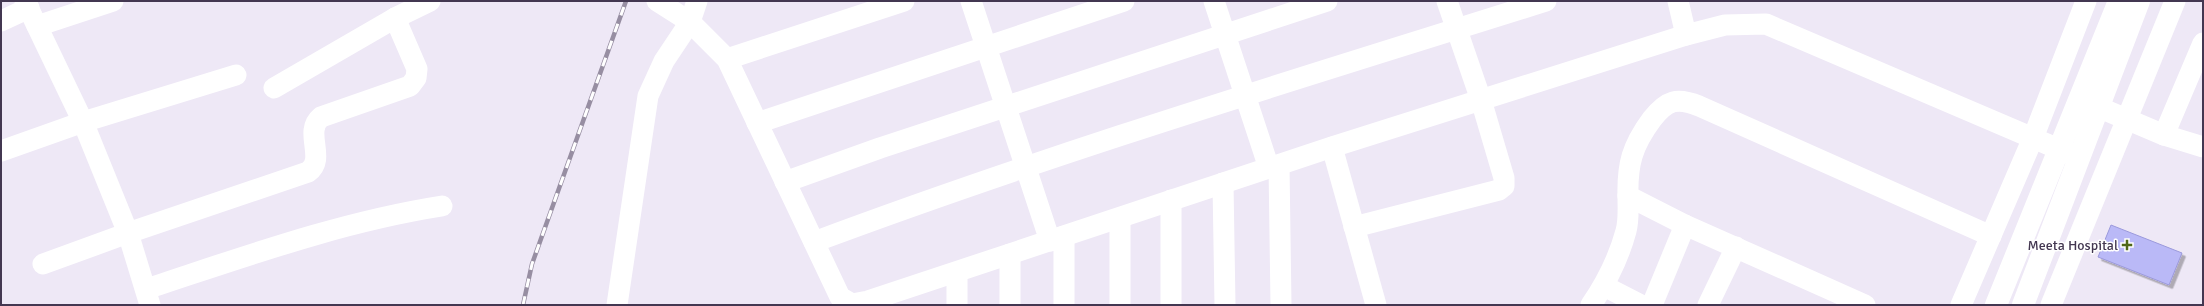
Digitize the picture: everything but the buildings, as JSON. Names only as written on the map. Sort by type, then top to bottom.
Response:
[{"type":"main road","points":[[2023,305],[2069,153],[2119,1]]},
{"type":"main road","points":[[1996,305],[2069,153],[2098,107],[2139,1]]},
{"type":"street","points":[[1,21],[30,12],[113,1]]},
{"type":"street","points":[[274,88],[395,18],[430,1]]},
{"type":"street","points":[[657,1],[696,7]]},
{"type":"street","points":[[727,59],[904,1]]},
{"type":"street","points":[[971,1],[1026,168],[1057,238],[1064,305]]},
{"type":"street","points":[[757,123],[1124,1]]},
{"type":"street","points":[[1214,1],[1245,96],[1274,166],[1281,305]]},
{"type":"street","points":[[785,182],[1005,106],[1327,1]]},
{"type":"street","points":[[1354,227],[1503,188],[1504,178],[1481,100],[1447,1]]},
{"type":"street","points":[[814,242],[1026,168],[1245,96],[1546,1]]},
{"type":"street","points":[[1678,1],[1686,35]]},
{"type":"street","points":[[1961,305],[2033,138],[2086,1]]},
{"type":"street","points":[[2051,305],[2175,1]]},
{"type":"street","points":[[696,7],[727,59],[840,297],[852,305],[901,298],[956,272],[1171,200],[1332,147],[1686,35],[1725,25],[1766,24],[2069,153]]},
{"type":"street","points":[[617,305],[648,96],[664,61],[696,7]]},
{"type":"street","points":[[30,12],[83,122],[128,232],[148,297],[314,234],[397,213],[442,206]]},
{"type":"street","points":[[43,264],[128,232],[308,172],[314,168],[316,161],[313,130],[315,122],[321,117],[410,86],[416,78],[417,68],[395,18]]},
{"type":"street","points":[[2164,135],[2200,56]]},
{"type":"street","points":[[1,151],[83,122],[236,75]]},
{"type":"street","points":[[1591,305],[1604,286],[1627,230],[1629,163],[1639,136],[1660,109],[1666,104],[1675,101],[1686,101],[1990,236]]},
{"type":"street","points":[[2098,107],[2164,135],[2203,147]]},
{"type":"street","points":[[1332,147],[1376,305]]},
{"type":"street","points":[[1223,183],[1225,305]]},
{"type":"street","points":[[1628,196],[1685,224],[1866,305]]},
{"type":"street","points":[[1171,200],[1171,305]]},
{"type":"street","points":[[1120,218],[1120,305]]},
{"type":"street","points":[[1652,305],[1685,224]]},
{"type":"street","points":[[1708,305],[1736,247]]},
{"type":"street","points":[[1010,254],[1010,305]]},
{"type":"street","points":[[956,272],[957,305]]},
{"type":"street","points":[[1604,286],[1641,305]]},
{"type":"railway","points":[[523,305],[532,264],[626,1]]},
{"type":"place","name":"Meeta Hospital","points":[[2127,245]]}]
